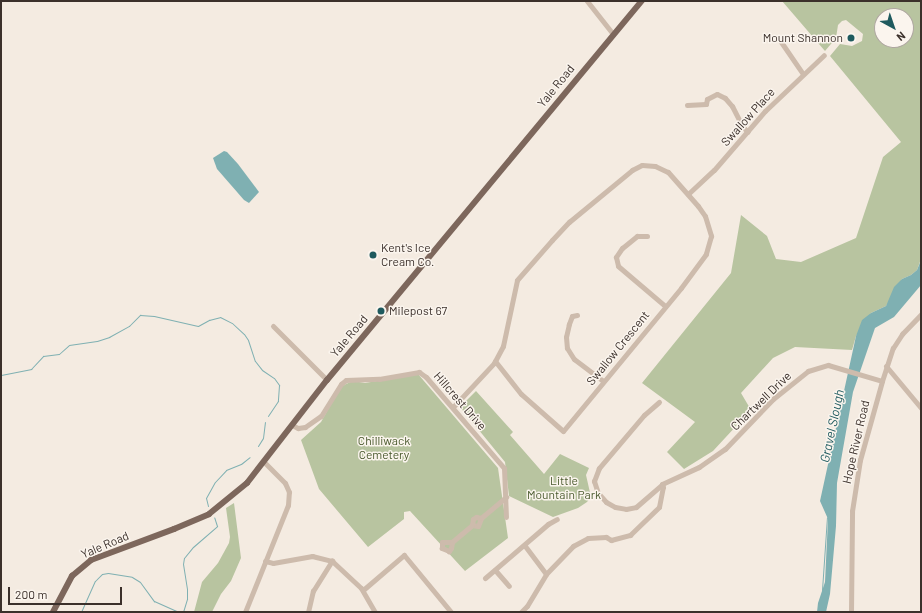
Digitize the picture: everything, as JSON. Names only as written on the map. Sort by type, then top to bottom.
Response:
[{"type":"main road","name":"Yale Road","points":[[53,612],[72,576],[81,567],[92,560],[209,514],[236,493],[264,462],[327,380],[613,34],[642,1]]},
{"type":"street","points":[[587,1],[613,34]]},
{"type":"street","points":[[779,39],[803,74]]},
{"type":"street","name":"Swallow Place","points":[[688,194],[711,174],[765,111],[824,55]]},
{"type":"street","points":[[687,105],[706,104],[707,99],[717,94],[725,98],[732,106],[738,120],[748,132]]},
{"type":"street","name":"Swallow Crescent","points":[[642,165],[655,166],[668,172],[688,194],[705,216],[711,236],[706,254],[681,288],[563,431],[521,394],[495,361],[503,346],[517,280],[569,222],[632,170],[642,165]]},
{"type":"street","points":[[647,236],[638,236],[622,248],[616,257],[618,266],[622,271],[665,306]]},
{"type":"street","name":"Hope River Road","points":[[851,612],[852,511],[860,460],[886,366],[893,348],[902,334],[921,314]]},
{"type":"street","points":[[578,315],[572,316],[569,324],[566,337],[567,348],[574,359],[604,381]]},
{"type":"street","points":[[273,326],[327,380]]},
{"type":"street","points":[[453,407],[495,361]]},
{"type":"street","name":"Chartwell Drive","points":[[660,402],[644,415],[599,468],[594,481],[598,493],[606,502],[615,507],[626,509],[636,507],[662,484],[699,467],[725,449],[773,399],[808,371],[828,365],[882,381]]},
{"type":"street","points":[[886,366],[921,408]]},
{"type":"street","name":"Hillcrest Drive","points":[[292,425],[298,428],[305,427],[321,416],[339,387],[346,380],[379,379],[418,372],[426,377],[453,407],[504,468],[506,517]]},
{"type":"street","points":[[245,612],[288,505],[289,492],[285,483],[264,462]]},
{"type":"street","points":[[521,612],[527,606],[546,574],[573,546],[588,538],[606,538],[611,540],[630,534],[659,507],[663,487],[662,484]]},
{"type":"street","points":[[452,542],[472,525],[478,526],[481,523],[481,518],[506,497]]},
{"type":"street","points":[[485,578],[525,546],[548,524],[557,519]]},
{"type":"street","points":[[525,546],[546,574]]},
{"type":"street","points":[[363,590],[404,555],[451,612]]},
{"type":"street","points":[[265,561],[273,563],[312,556],[332,561],[363,590],[376,612]]},
{"type":"street","points":[[308,612],[313,591],[332,561]]},
{"type":"street","points":[[495,570],[509,586]]},
{"type":"green space","points":[[782,1],[921,1],[921,259],[917,270],[911,275],[902,279],[886,306],[871,313],[856,336],[852,350],[795,347],[773,358],[741,393],[751,410],[713,451],[684,469],[667,452],[695,422],[642,383],[731,273],[741,215],[767,236],[776,259],[801,262],[856,238],[883,157],[901,142],[830,56],[840,44],[852,46],[862,41],[863,34],[846,20],[842,21],[838,25],[836,38],[825,51]]},
{"type":"green space","name":"Chilliwack Cemetery","points":[[418,374],[498,468],[508,538],[465,571],[410,511],[404,512],[404,519],[368,547],[319,489],[301,440],[321,422],[340,388],[346,384],[353,381],[365,383]]},
{"type":"green space","name":"Little Mountain Park","points":[[476,391],[513,432],[510,435],[544,474],[560,454],[589,468],[586,475],[591,497],[587,502],[578,508],[553,517],[509,496],[505,462],[460,407]]},
{"type":"green space","points":[[234,503],[241,558],[231,581],[221,594],[212,612],[194,612],[202,582],[218,563],[229,543],[230,537],[226,508]]},
{"type":"water","points":[[224,151],[227,152],[238,164],[259,192],[249,203],[244,200],[217,169],[213,158]]},
{"type":"water","points":[[921,260],[921,285],[894,317],[875,328],[853,392],[837,483],[836,526],[830,594],[826,612],[817,612],[818,603],[825,582],[828,519],[820,501],[856,336],[862,320],[871,313],[886,306],[894,287],[902,279],[911,275],[917,270]]},
{"type":"waterway","points":[[1,375],[31,369],[43,356],[59,354],[69,345],[97,341],[109,337],[129,326],[140,315],[154,316],[198,326],[209,320],[220,317],[232,323],[244,334],[248,340],[255,361],[262,370],[274,378],[279,385],[278,401],[268,416]]},
{"type":"waterway","points":[[258,446],[263,438],[265,422]]},
{"type":"waterway","points":[[208,506],[206,498],[215,482],[226,470],[241,464],[250,457]]},
{"type":"waterway","points":[[183,612],[187,599],[183,564],[184,558],[193,547],[217,526],[214,517]]},
{"type":"waterway","name":"Gravel Slough","points":[[822,590],[827,517]]},
{"type":"waterway","points":[[81,612],[95,581],[102,574],[108,573],[132,577],[140,582],[154,601],[179,612]]},
{"type":"place","name":"Mount Shannon","points":[[851,38]]},
{"type":"place","name":"Kent's Ice Cream Co.","points":[[373,255]]},
{"type":"place","name":"Milepost 67","points":[[381,311]]}]
